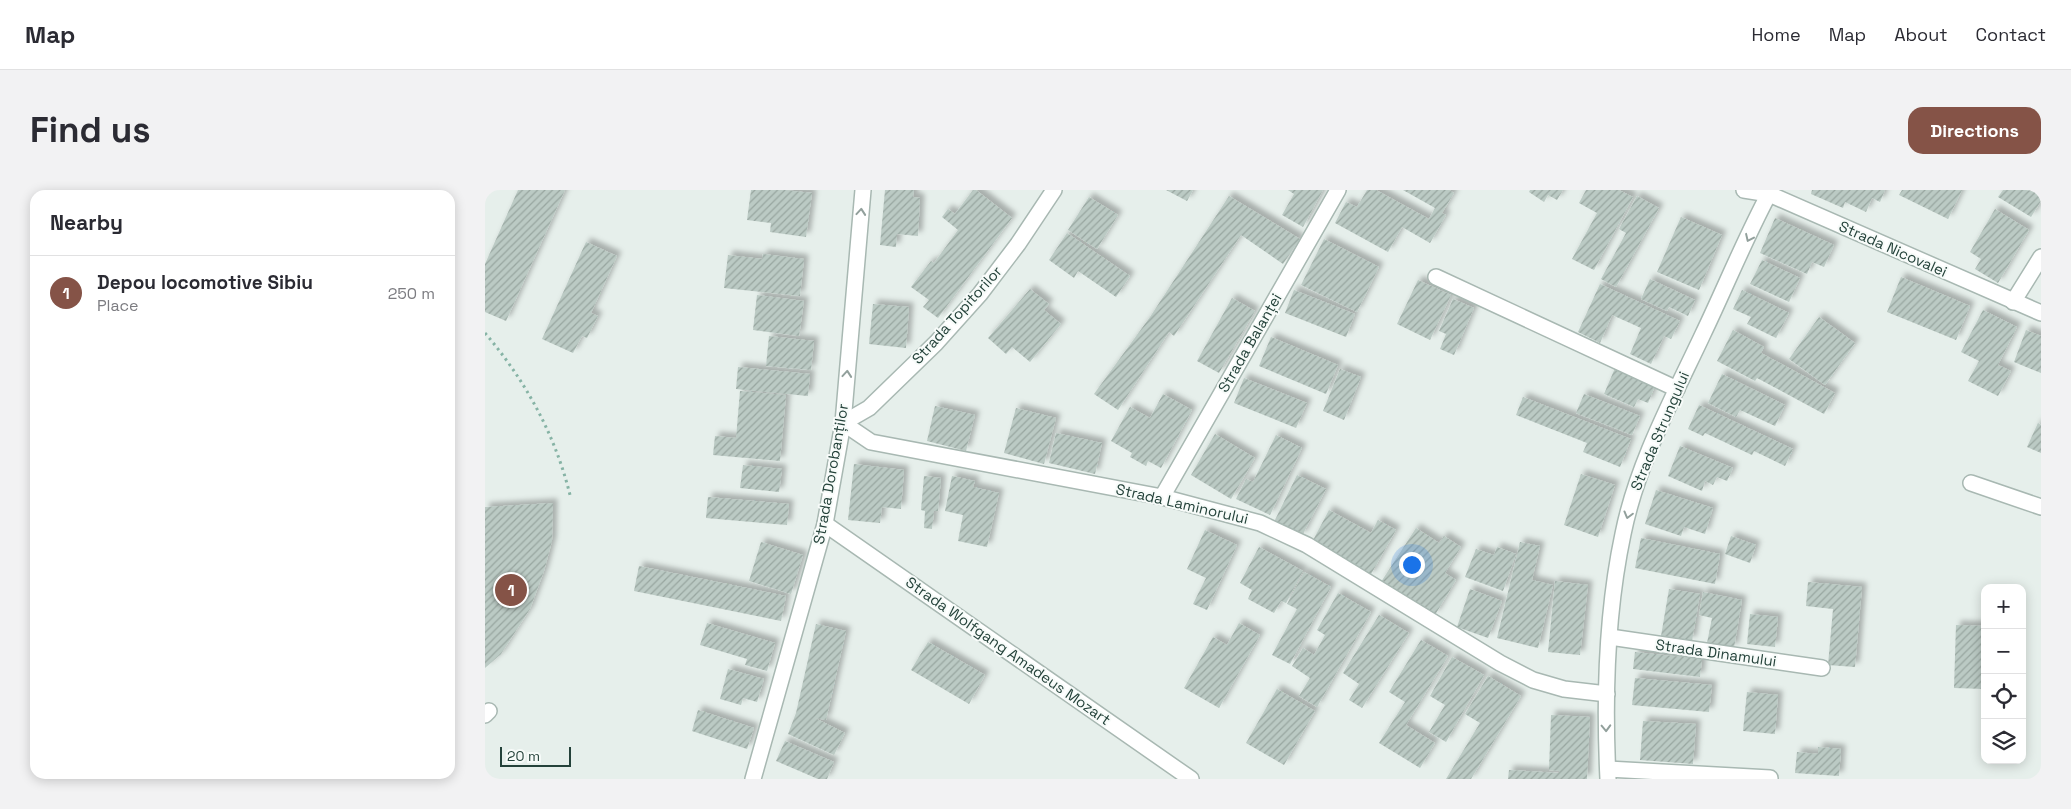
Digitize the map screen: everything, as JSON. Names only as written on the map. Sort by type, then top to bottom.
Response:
[{"type":"street","name":"Strada Dorobanților","points":[[753,779],[825,524],[843,423],[863,190]]},
{"type":"street","name":"Strada Topitorilor","points":[[843,423],[869,408],[936,343],[980,294],[1018,244],[1054,190]]},
{"type":"street","name":"Strada Balanței","points":[[1162,497],[1337,190]]},
{"type":"street","name":"Strada Nicovalei","points":[[1744,190],[1770,192],[2041,314]]},
{"type":"street","name":"Strada Strungului","points":[[1608,774],[1607,694],[1609,637],[1615,574],[1629,508],[1646,460],[1677,389],[1770,192]]},
{"type":"street","points":[[2013,302],[2041,256]]},
{"type":"street","points":[[1436,277],[1677,389]]},
{"type":"street","name":"Strada Laminorului","points":[[843,423],[871,442],[1162,497],[1232,514],[1260,523],[1307,545],[1500,664],[1533,680],[1564,689],[1607,694]]},
{"type":"street","points":[[1971,483],[2041,507]]},
{"type":"street","name":"Strada Wolfgang Amadeus Mozart","points":[[825,524],[1191,779]]},
{"type":"street","name":"Strada Dinamului","points":[[1609,637],[1822,668]]},
{"type":"street","points":[[1608,774],[1770,778]]},
{"type":"path","points":[[485,333],[503,354],[525,386],[538,410],[561,462],[570,495]]},
{"type":"building","points":[[518,190],[565,190],[506,321],[485,312],[485,264]]},
{"type":"building","points":[[751,190],[784,190],[812,193],[806,237],[770,232],[771,223],[747,220]]},
{"type":"building","points":[[885,190],[914,190],[913,197],[920,198],[918,236],[897,234],[896,247],[880,245]]},
{"type":"building","points":[[973,190],[976,190],[1012,218],[938,318],[923,307],[929,300],[911,287],[931,261],[934,263],[958,230],[942,217],[948,209],[955,214]]},
{"type":"building","points":[[1166,190],[1193,190],[1187,201]]},
{"type":"building","points":[[1288,190],[1323,190],[1303,227],[1282,215],[1294,194]]},
{"type":"building","points":[[1367,190],[1376,190],[1429,219],[1435,208],[1403,190],[1449,190],[1454,193],[1442,213],[1446,215],[1430,243],[1402,227],[1388,252],[1335,223],[1346,202],[1357,207]]},
{"type":"building","points":[[1530,190],[1563,190],[1557,200],[1548,195],[1544,202],[1529,192]]},
{"type":"building","points":[[1586,190],[1619,190],[1633,197],[1594,270],[1572,259],[1597,213],[1579,203]]},
{"type":"building","points":[[1812,190],[1885,190],[1880,202],[1872,198],[1866,212],[1845,202],[1843,208],[1811,194]]},
{"type":"building","points":[[1902,190],[1962,190],[1948,219],[1899,195]]},
{"type":"building","points":[[2003,190],[2041,190],[2041,201],[2031,217],[1998,197]]},
{"type":"building","points":[[1229,196],[1300,239],[1283,264],[1241,235],[1174,336],[1169,332],[1118,410],[1094,394],[1150,317]]},
{"type":"building","points":[[1637,196],[1659,208],[1616,287],[1601,279],[1626,233],[1619,229]]},
{"type":"building","points":[[1089,197],[1118,215],[1097,249],[1068,230]]},
{"type":"building","points":[[1995,209],[2029,230],[1998,283],[1975,269],[1981,259],[1970,252]]},
{"type":"building","points":[[1681,217],[1722,235],[1699,290],[1657,272]]},
{"type":"building","points":[[1775,218],[1834,245],[1824,267],[1812,262],[1807,274],[1760,253]]},
{"type":"building","points":[[1067,233],[1130,276],[1116,297],[1078,271],[1074,278],[1049,260]]},
{"type":"building","points":[[1324,239],[1379,267],[1357,312],[1301,285]]},
{"type":"building","points":[[586,242],[617,256],[591,313],[598,316],[587,338],[582,336],[573,353],[542,339]]},
{"type":"building","points":[[763,254],[804,259],[800,296],[724,288],[728,255],[762,259]]},
{"type":"building","points":[[1762,260],[1800,278],[1789,302],[1750,284]]},
{"type":"building","points":[[1901,277],[1970,306],[1956,340],[1887,312]]},
{"type":"building","points":[[1650,279],[1695,300],[1688,316],[1669,307],[1667,311],[1641,299]]},
{"type":"building","points":[[1418,280],[1451,295],[1430,340],[1397,324]]},
{"type":"building","points":[[1600,284],[1680,321],[1671,339],[1664,336],[1651,364],[1630,354],[1641,328],[1612,315],[1600,343],[1578,332]]},
{"type":"building","points":[[1030,289],[1049,304],[1044,310],[1061,324],[1030,362],[1012,347],[1006,354],[988,338]]},
{"type":"building","points":[[1294,290],[1355,314],[1346,337],[1285,313]]},
{"type":"building","points":[[1742,290],[1789,313],[1776,338],[1747,324],[1751,317],[1733,309]]},
{"type":"building","points":[[757,295],[804,301],[799,336],[753,330]]},
{"type":"building","points":[[1232,298],[1255,311],[1219,373],[1197,361]]},
{"type":"building","points":[[1453,299],[1474,308],[1454,355],[1440,349],[1446,334],[1439,331]]},
{"type":"building","points":[[873,304],[909,307],[906,348],[869,344]]},
{"type":"building","points":[[1983,310],[2017,327],[1998,365],[2011,371],[1998,396],[1968,381],[1979,361],[1961,352]]},
{"type":"building","points":[[1819,317],[1855,343],[1825,385],[1789,359]]},
{"type":"building","points":[[1733,330],[1764,347],[1761,353],[1835,393],[1824,414],[1757,378],[1755,381],[1717,361]]},
{"type":"building","points":[[2026,330],[2041,336],[2041,373],[2014,362]]},
{"type":"building","points":[[769,336],[814,341],[811,370],[766,366]]},
{"type":"building","points":[[1271,337],[1338,365],[1326,394],[1259,366]]},
{"type":"building","points":[[738,367],[810,374],[808,396],[736,389]]},
{"type":"building","points":[[1615,368],[1655,386],[1648,403],[1638,399],[1634,407],[1604,394]]},
{"type":"building","points":[[1340,369],[1361,377],[1344,420],[1323,411]]},
{"type":"building","points":[[1722,374],[1785,405],[1775,426],[1740,410],[1736,417],[1708,403]]},
{"type":"building","points":[[1244,378],[1307,403],[1296,428],[1234,403]]},
{"type":"building","points":[[740,391],[786,395],[780,461],[713,455],[715,436],[736,438]]},
{"type":"building","points":[[1163,394],[1192,410],[1161,468],[1148,461],[1146,466],[1130,457],[1132,453],[1111,441],[1130,407],[1150,418]]},
{"type":"building","points":[[1584,394],[1640,416],[1632,435],[1576,413]]},
{"type":"building","points":[[1523,397],[1631,439],[1620,467],[1583,452],[1587,443],[1516,415]]},
{"type":"building","points":[[1699,405],[1793,449],[1785,466],[1754,451],[1752,455],[1705,433],[1703,436],[1688,429]]},
{"type":"building","points":[[935,406],[975,415],[966,451],[927,441]]},
{"type":"building","points":[[1016,408],[1056,418],[1044,464],[1004,453]]},
{"type":"building","points":[[2038,423],[2041,425],[2041,453],[2027,447]]},
{"type":"building","points":[[1056,433],[1102,443],[1095,474],[1049,463]]},
{"type":"building","points":[[1215,434],[1255,458],[1231,499],[1191,475]]},
{"type":"building","points":[[1276,435],[1302,448],[1270,515],[1236,499],[1246,479],[1253,482]]},
{"type":"building","points":[[1680,446],[1733,468],[1727,481],[1717,477],[1713,485],[1705,481],[1702,491],[1668,476]]},
{"type":"building","points":[[854,464],[904,470],[901,509],[882,507],[880,523],[848,520]]},
{"type":"building","points":[[743,465],[782,469],[779,492],[740,488]]},
{"type":"building","points":[[1581,474],[1615,485],[1598,537],[1564,525]]},
{"type":"building","points":[[1297,475],[1326,489],[1302,536],[1274,522]]},
{"type":"building","points":[[924,476],[941,478],[938,511],[934,511],[932,529],[924,528],[925,511],[921,510]]},
{"type":"building","points":[[952,476],[975,481],[973,487],[999,493],[987,547],[958,541],[963,515],[945,511]]},
{"type":"building","points":[[1656,490],[1713,508],[1705,534],[1684,527],[1681,536],[1645,524]]},
{"type":"building","points":[[708,497],[789,504],[787,525],[706,518]]},
{"type":"building","points":[[553,503],[552,541],[544,571],[530,609],[501,654],[485,668],[485,507]]},
{"type":"building","points":[[1329,510],[1371,533],[1378,520],[1396,530],[1370,576],[1311,544]]},
{"type":"building","points":[[1416,528],[1439,543],[1444,536],[1461,547],[1445,573],[1456,580],[1435,615],[1381,582]]},
{"type":"building","points":[[1205,530],[1237,545],[1207,610],[1193,604],[1206,578],[1187,569]]},
{"type":"building","points":[[1731,536],[1756,545],[1750,563],[1725,554]]},
{"type":"building","points":[[1641,538],[1720,554],[1715,584],[1635,568]]},
{"type":"building","points":[[761,542],[803,555],[791,594],[749,581]]},
{"type":"building","points":[[1520,542],[1540,546],[1532,580],[1553,585],[1538,648],[1497,638]]},
{"type":"building","points":[[1259,547],[1303,571],[1286,603],[1281,601],[1274,613],[1248,599],[1252,590],[1240,583]]},
{"type":"building","points":[[1497,547],[1516,554],[1503,591],[1465,577],[1476,549],[1494,555]]},
{"type":"building","points":[[639,566],[786,596],[781,621],[634,591]]},
{"type":"building","points":[[1304,572],[1331,587],[1290,664],[1272,655],[1297,609],[1287,604]]},
{"type":"building","points":[[1555,581],[1588,585],[1580,655],[1548,652]]},
{"type":"building","points":[[1808,582],[1862,587],[1855,667],[1828,665],[1833,609],[1806,606]]},
{"type":"building","points":[[1470,589],[1502,601],[1488,638],[1457,627]]},
{"type":"building","points":[[1669,589],[1700,594],[1692,641],[1661,636]]},
{"type":"building","points":[[1703,592],[1742,600],[1734,648],[1707,643],[1712,618],[1699,615]]},
{"type":"building","points":[[1338,593],[1371,612],[1317,707],[1299,696],[1310,678],[1292,666],[1303,648],[1314,655],[1325,635],[1317,630]]},
{"type":"building","points":[[1750,614],[1778,617],[1775,647],[1747,644]]},
{"type":"building","points":[[1379,615],[1409,633],[1362,708],[1349,700],[1359,684],[1343,673]]},
{"type":"building","points":[[707,623],[775,643],[767,671],[745,665],[747,659],[700,645]]},
{"type":"building","points":[[1239,623],[1260,635],[1219,708],[1184,688],[1213,637],[1227,645]]},
{"type":"building","points":[[816,624],[846,631],[826,720],[815,718],[845,733],[834,755],[788,734],[796,713]]},
{"type":"building","points":[[1956,625],[1981,626],[1981,689],[1954,688]]},
{"type":"building","points":[[1421,640],[1448,656],[1406,725],[1435,743],[1420,768],[1379,743],[1405,702],[1389,692]]},
{"type":"building","points":[[928,642],[985,675],[969,704],[911,670]]},
{"type":"building","points":[[1635,652],[1702,659],[1700,677],[1633,669]]},
{"type":"building","points":[[1452,657],[1484,675],[1446,742],[1429,732],[1445,705],[1430,696]]},
{"type":"building","points":[[728,669],[764,679],[757,702],[743,698],[741,705],[720,699]]},
{"type":"building","points":[[1488,676],[1521,696],[1471,779],[1446,779],[1480,723],[1465,714]]},
{"type":"building","points":[[1635,678],[1712,685],[1709,712],[1632,705]]},
{"type":"building","points":[[1277,689],[1315,711],[1284,765],[1246,743]]},
{"type":"building","points":[[1747,692],[1778,695],[1775,734],[1743,731]]},
{"type":"building","points":[[698,710],[754,728],[747,749],[692,731]]},
{"type":"building","points":[[1551,715],[1590,717],[1587,779],[1508,779],[1509,770],[1559,773],[1559,771],[1549,770]]},
{"type":"building","points":[[1643,721],[1696,724],[1693,764],[1640,760]]},
{"type":"building","points":[[785,741],[834,762],[827,779],[818,779],[776,761]]},
{"type":"building","points":[[1818,747],[1841,749],[1839,776],[1795,773],[1797,752],[1818,754]]},
{"type":"place","name":"Depou locomotive Sibiu","points":[[511,590]]}]
